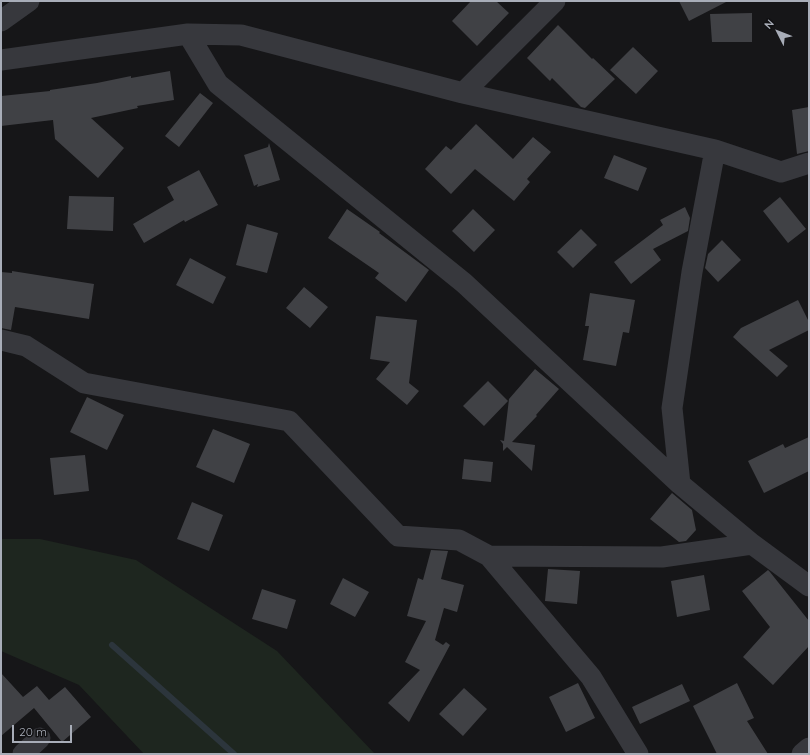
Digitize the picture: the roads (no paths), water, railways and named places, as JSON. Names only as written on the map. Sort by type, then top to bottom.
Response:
[{"type":"street","points":[[1,21],[29,1]]},
{"type":"street","points":[[463,93],[555,1]]},
{"type":"street","points":[[188,34],[218,84],[464,283],[680,484],[752,544],[809,586]]},
{"type":"street","points":[[1,60],[188,34],[241,35],[463,93],[715,150],[781,172],[809,163]]},
{"type":"street","points":[[680,484],[672,408],[692,272],[715,150]]},
{"type":"street","points":[[1,340],[26,346],[84,383],[289,421],[398,536],[459,540],[489,556],[591,677],[638,754]]},
{"type":"street","points":[[489,556],[662,557],[752,544]]},
{"type":"street","points":[[23,754],[40,738]]},
{"type":"street","points":[[802,754],[809,748]]},
{"type":"waterway","points":[[112,645],[234,754]]}]
